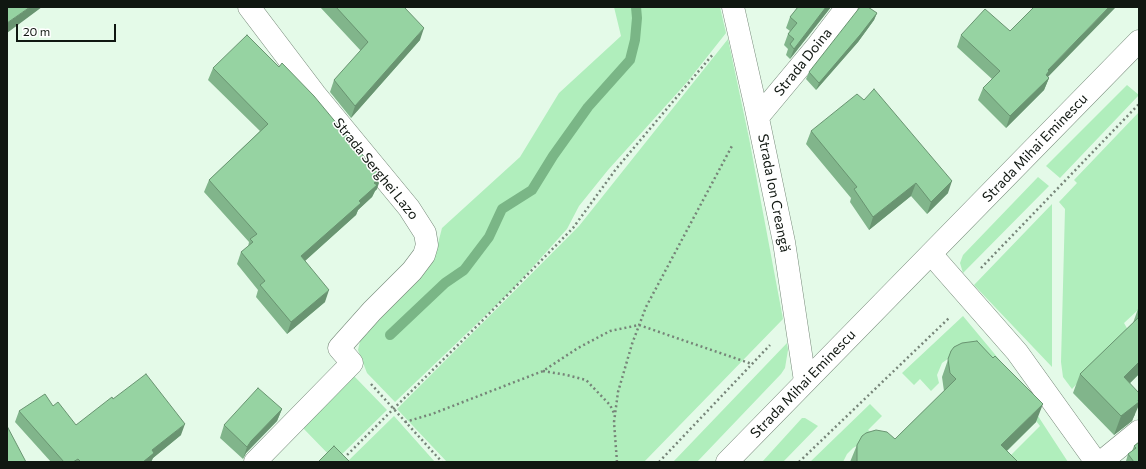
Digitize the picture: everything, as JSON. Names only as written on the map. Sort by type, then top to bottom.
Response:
[{"type":"street","name":"Strada Serghei Lazo","points":[[249,7],[315,94],[409,208],[425,233],[427,245],[424,256],[412,271],[372,311],[345,355],[257,461]]},
{"type":"street","name":"Strada Doina","points":[[757,110],[818,45],[847,7]]},
{"type":"street","name":"Strada Ion Creangă","points":[[735,16],[757,110],[784,242],[805,381]]},
{"type":"street","name":"Strada Mihai Eminescu","points":[[727,462],[1139,42]]},
{"type":"street","points":[[931,254],[1017,352],[1096,462]]},
{"type":"street","points":[[1101,462],[1139,431]]},
{"type":"path","points":[[340,462],[573,228],[616,169],[735,16]]},
{"type":"path","points":[[799,462],[965,293],[1139,104]]},
{"type":"path","points":[[617,462],[614,422],[618,392],[632,344],[646,307],[677,248],[757,110]]},
{"type":"path","points":[[658,462],[796,319]]},
{"type":"path","points":[[405,422],[432,414],[543,371],[578,348],[610,330],[639,325],[752,364]]},
{"type":"path","points":[[345,355],[442,462]]},
{"type":"path","points":[[543,371],[586,380],[610,405],[615,414]]},
{"type":"green space","points":[[614,7],[720,7],[726,33],[688,81],[608,170],[579,206],[567,229],[512,290],[395,402],[367,373],[358,350],[362,333],[435,255],[442,228],[520,157],[559,93],[621,36]]},
{"type":"green space","points":[[728,39],[749,138],[783,319],[644,462],[447,462],[397,409],[579,226]]},
{"type":"green space","points":[[1127,85],[1139,95],[1060,178],[1046,166]]},
{"type":"green space","points":[[1139,112],[1139,309],[1124,323],[1128,330],[1072,389],[1063,377],[1061,362],[1065,209],[1059,202],[1077,183],[1074,180]]},
{"type":"green space","points":[[1038,177],[1049,186],[963,273],[960,263],[963,255]]},
{"type":"green space","points":[[1052,204],[1052,367],[974,285]]},
{"type":"green space","points":[[963,316],[1008,370],[1068,462],[1004,462],[1040,426],[991,363],[952,356],[942,363],[937,375],[939,383],[931,391],[920,379],[914,385],[902,373]]},
{"type":"green space","points":[[787,343],[788,350],[785,368],[781,374],[697,462],[673,462]]},
{"type":"green space","points":[[354,376],[387,410],[335,461],[302,427]]},
{"type":"green space","points":[[870,404],[882,416],[868,430],[881,439],[864,442],[853,448],[847,454],[843,462],[810,462]]},
{"type":"green space","points":[[394,416],[435,462],[347,462]]},
{"type":"green space","points":[[802,418],[805,418],[818,426],[783,462],[762,462]]},
{"type":"building","points":[[7,7],[30,7],[7,23]]},
{"type":"building","points":[[336,7],[404,7],[424,28],[355,106],[334,80],[368,42]]},
{"type":"building","points":[[798,7],[826,7],[794,49],[790,44],[794,39],[788,34],[797,23],[790,17]]},
{"type":"building","points":[[860,7],[868,7],[877,13],[819,83],[809,72]]},
{"type":"building","points":[[1034,7],[1109,7],[1048,70],[1049,71],[1046,75],[1049,78],[1010,116],[983,88],[1000,71],[961,35],[985,9],[1010,31]]},
{"type":"building","points":[[247,35],[279,67],[282,63],[314,96],[381,177],[374,183],[377,185],[359,201],[361,203],[301,256],[329,290],[291,322],[260,285],[265,281],[241,252],[253,242],[250,239],[257,234],[209,180],[268,124],[213,68]]},
{"type":"building","points":[[874,89],[952,181],[931,202],[916,183],[873,217],[854,189],[857,187],[811,131],[857,94],[864,100]]},
{"type":"building","points":[[1139,317],[1139,362],[1124,377],[1139,393],[1139,402],[1121,416],[1080,374]]},
{"type":"building","points":[[977,341],[993,358],[995,356],[1043,404],[1001,445],[1018,462],[858,462],[857,445],[862,436],[876,430],[887,432],[895,439],[956,379],[950,373],[948,359],[954,347],[962,343]]},
{"type":"building","points":[[146,374],[185,424],[152,450],[154,453],[143,462],[81,462],[78,459],[73,462],[64,462],[19,411],[45,394],[53,406],[58,402],[76,425],[112,397],[113,399]]},
{"type":"building","points":[[258,388],[282,409],[247,447],[224,425]]},
{"type":"building","points":[[7,426],[26,462],[7,462]]},
{"type":"building","points":[[1139,442],[1139,462],[1134,462],[1128,454],[1136,448],[1134,446]]},
{"type":"building","points":[[334,446],[350,462],[318,462]]},
{"type":"waterway","points":[[390,335],[445,283],[464,270],[489,237],[502,209],[532,190],[553,156],[588,107],[630,60],[635,40],[637,18],[636,7]]}]
